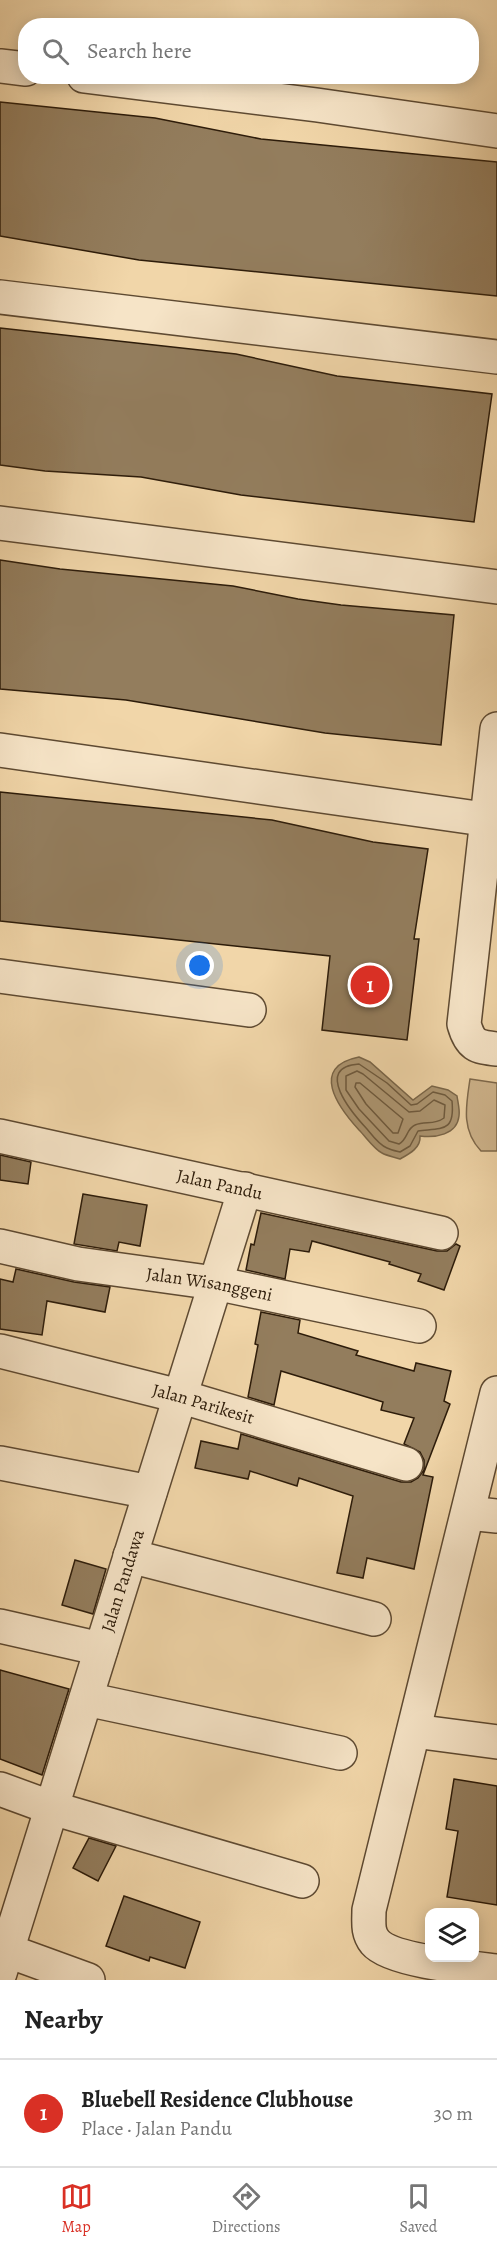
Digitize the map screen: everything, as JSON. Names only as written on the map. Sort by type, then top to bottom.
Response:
[{"type":"street","points":[[0,66],[18,68]]},
{"type":"street","points":[[148,84],[497,131]]},
{"type":"street","points":[[0,297],[497,357]]},
{"type":"street","points":[[0,523],[497,587]]},
{"type":"street","points":[[497,729],[491,820],[464,1024],[472,1042],[478,1047],[497,1049]]},
{"type":"street","points":[[0,750],[491,820]]},
{"type":"street","points":[[0,976],[249,1010]]},
{"type":"street","name":"Jalan Pandu","points":[[0,1136],[441,1233]]},
{"type":"street","name":"Jalan Pandawa","points":[[2,1957],[52,1808],[245,1189]]},
{"type":"street","name":"Jalan Wisanggeni","points":[[0,1246],[78,1264],[215,1283],[419,1326]]},
{"type":"street","name":"Jalan Parikesit","points":[[0,1351],[179,1396],[406,1464]]},
{"type":"street","points":[[497,1393],[482,1515],[414,1731],[369,1911],[369,1931],[375,1942],[391,1953],[444,1965],[497,1971]]},
{"type":"street","points":[[0,1463],[150,1492]]},
{"type":"street","points":[[130,1556],[374,1619]]},
{"type":"street","points":[[0,1626],[101,1649]]},
{"type":"street","points":[[86,1699],[340,1753]]},
{"type":"street","points":[[414,1731],[497,1742]]},
{"type":"street","points":[[0,1789],[52,1808],[302,1881]]},
{"type":"street","points":[[2,1957],[88,1980]]},
{"type":"shaded area","points":[[470,1079],[497,1083],[497,1151],[481,1151],[470,1135],[466,1108]]},
{"type":"water","points":[[359,1057],[370,1062],[413,1100],[432,1086],[448,1090],[457,1096],[459,1114],[454,1127],[438,1136],[420,1136],[419,1144],[411,1153],[400,1159],[379,1151],[343,1110],[332,1089],[331,1078],[335,1069],[344,1062]]},
{"type":"building","points":[[0,102],[155,118],[261,139],[497,162],[497,296],[139,260],[0,236]]},
{"type":"building","points":[[0,328],[236,354],[337,376],[492,394],[474,522],[241,495],[141,477],[45,471],[0,465]]},
{"type":"building","points":[[0,560],[60,569],[233,586],[341,605],[454,615],[441,745],[325,733],[126,700],[0,689]]},
{"type":"building","points":[[0,792],[272,820],[373,842],[428,849],[414,939],[419,939],[407,1040],[322,1030],[330,956],[0,921]]},
{"type":"building","points":[[0,1155],[31,1162],[28,1184],[0,1180]]},
{"type":"building","points":[[83,1194],[147,1205],[140,1246],[119,1242],[117,1251],[74,1244]]},
{"type":"building","points":[[261,1213],[437,1251],[447,1251],[456,1244],[460,1246],[444,1290],[418,1281],[421,1274],[389,1264],[390,1262],[312,1241],[309,1252],[290,1249],[285,1279],[246,1270]]},
{"type":"building","points":[[16,1269],[74,1282],[110,1287],[105,1312],[47,1301],[42,1335],[0,1329],[0,1279],[13,1282]]},
{"type":"building","points":[[261,1312],[300,1320],[298,1333],[358,1351],[356,1355],[414,1371],[416,1363],[451,1371],[444,1401],[450,1404],[423,1475],[433,1477],[414,1569],[367,1558],[363,1578],[337,1573],[353,1496],[299,1478],[297,1486],[250,1471],[248,1479],[195,1468],[201,1441],[238,1449],[241,1434],[401,1482],[411,1482],[418,1478],[424,1470],[424,1460],[420,1452],[404,1444],[414,1418],[381,1410],[383,1402],[281,1371],[274,1405],[248,1397],[258,1345],[255,1344]]},
{"type":"building","points":[[75,1560],[106,1569],[93,1614],[62,1605]]},
{"type":"building","points":[[0,1670],[69,1689],[42,1775],[0,1759]]},
{"type":"building","points":[[454,1779],[497,1786],[497,1905],[447,1897],[458,1831],[446,1829]]},
{"type":"building","points":[[89,1838],[116,1846],[98,1881],[73,1868]]},
{"type":"building","points":[[124,1896],[200,1922],[185,1968],[150,1957],[149,1961],[106,1946]]},
{"type":"place","name":"Bluebell Residence Clubhouse","points":[[370,985]]}]
